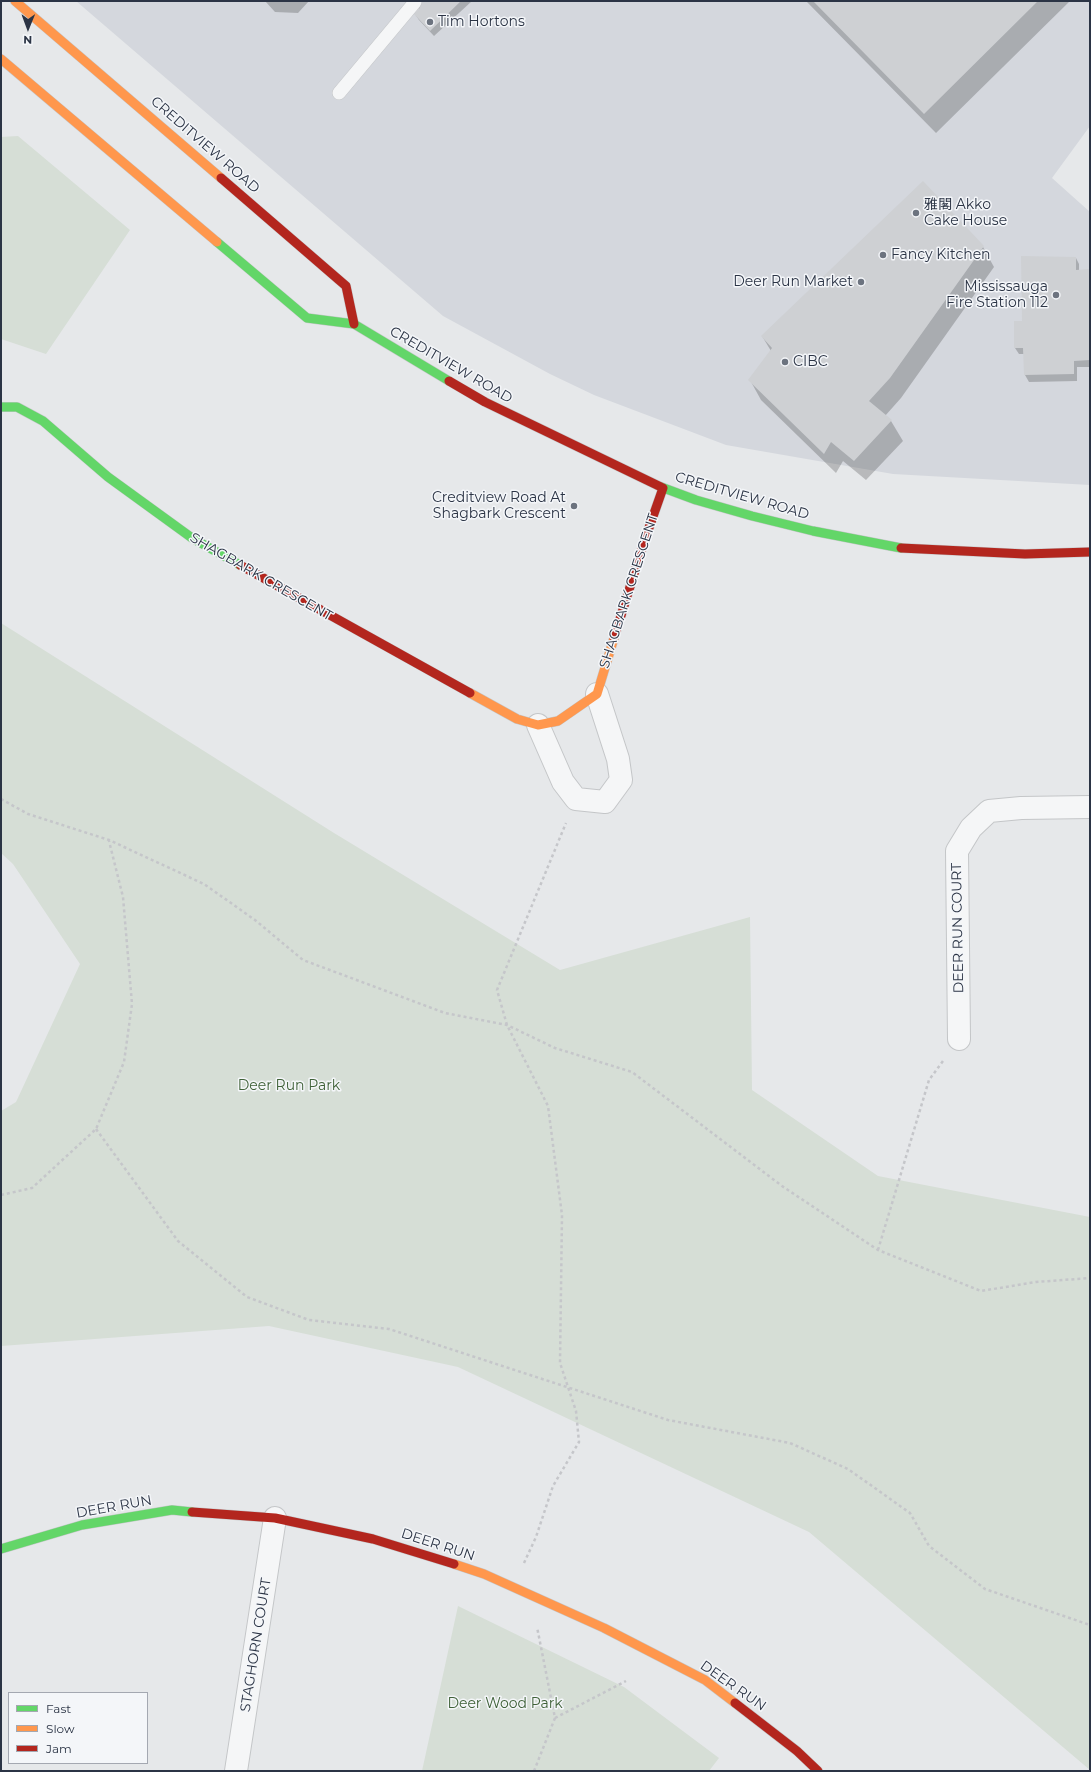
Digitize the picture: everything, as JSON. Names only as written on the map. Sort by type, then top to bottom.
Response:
[{"type":"street","name":"CREDITVIEW ROAD","points":[[16,1],[346,286],[354,324]]},
{"type":"street","name":"CREDITVIEW ROAD","points":[[1,59],[307,318],[354,324],[425,368],[485,402],[663,488],[696,500],[752,516],[902,548],[1025,554],[1090,552]]},
{"type":"street","name":"SHAGBARK CRESCENT","points":[[1,407],[17,407],[43,421],[108,477],[192,538],[517,720],[538,725],[558,721],[597,694],[644,542],[663,488]]},
{"type":"street","points":[[538,725],[563,782],[576,799],[605,802],[621,780],[618,759],[597,694]]},
{"type":"street","name":"DEER RUN COURT","points":[[960,1039],[957,851],[971,828],[990,811],[1021,808],[1090,807]]},
{"type":"street","name":"DEER RUN","points":[[1,1549],[82,1525],[172,1510],[276,1518],[373,1539],[484,1574],[604,1628],[705,1680],[796,1751],[818,1771]]},
{"type":"street","name":"STAGHORN COURT","points":[[236,1771],[276,1518]]},
{"type":"lane","points":[[339,93],[415,2]]},
{"type":"path","points":[[1,799],[28,814],[109,840],[204,884],[255,920],[303,960],[445,1013],[507,1025],[555,1048],[632,1072],[782,1186],[878,1250],[981,1291],[1036,1282],[1090,1278]]},
{"type":"path","points":[[514,1588],[536,1536],[552,1486],[579,1442],[576,1411],[560,1363],[562,1216],[548,1106],[507,1025],[497,990],[576,799]]},
{"type":"path","points":[[1,1195],[32,1188],[96,1129],[124,1062],[132,1004],[123,897],[109,840]]},
{"type":"path","points":[[878,1250],[929,1080],[960,1039]]},
{"type":"path","points":[[96,1129],[178,1241],[248,1297],[309,1320],[389,1329],[668,1420],[790,1443],[848,1469],[910,1513],[929,1546],[985,1589],[1090,1625]]},
{"type":"path","points":[[531,1595],[555,1718],[534,1771]]},
{"type":"path","points":[[555,1718],[626,1681]]},
{"type":"shaded area","points":[[76,1],[1090,1],[1090,126],[1052,178],[1090,212],[1090,485],[893,474],[726,445],[594,395],[550,374],[443,316]]},
{"type":"green space","points":[[18,136],[130,230],[46,354],[1,339],[1,137]]},
{"type":"green space","name":"Deer Run Park","points":[[1,623],[334,833],[560,970],[750,917],[752,1090],[878,1176],[1090,1217],[1090,1770],[809,1532],[458,1367],[269,1326],[1,1346],[1,1111],[16,1102],[80,964],[13,864],[1,853]]},
{"type":"green space","name":"Deer Wood Park","points":[[458,1606],[624,1687],[719,1758],[709,1771],[422,1771]]},
{"type":"building","name":"Tim Hortons","points":[[413,1],[461,1],[430,31],[414,14],[420,8]]},
{"type":"building","points":[[813,1],[1038,1],[924,114]]},
{"type":"building","points":[[923,181],[984,246],[890,378],[869,401],[892,420],[854,461],[831,442],[824,454],[748,380],[772,348],[761,336]]},
{"type":"building","name":"Mississauga Fire Station 112","points":[[1021,256],[1076,257],[1076,270],[1090,269],[1090,360],[1074,361],[1074,374],[1024,375],[1023,348],[1014,348],[1014,321],[1022,321]]},
{"type":"traffic: fast","points":[[217,242],[307,318],[354,324],[449,381]]},
{"type":"traffic: fast","points":[[1,407],[17,407],[43,421],[108,477],[192,538],[240,565]]},
{"type":"traffic: fast","points":[[661,487],[696,500],[752,516],[813,531],[901,548]]},
{"type":"traffic: fast","points":[[1,1549],[82,1525],[172,1510],[192,1512]]},
{"type":"traffic: slow","points":[[15,1],[221,178]]},
{"type":"traffic: slow","points":[[1,59],[217,242]]},
{"type":"traffic: slow","points":[[470,693],[517,719],[538,725],[558,721],[597,694],[614,638]]},
{"type":"traffic: slow","points":[[454,1564],[484,1574],[604,1628],[705,1680],[735,1703]]},
{"type":"traffic: jam","points":[[221,178],[346,286],[354,324]]},
{"type":"traffic: jam","points":[[449,381],[485,402],[661,487]]},
{"type":"traffic: jam","points":[[614,638],[644,542],[663,488]]},
{"type":"traffic: jam","points":[[901,548],[1025,554],[1090,552]]},
{"type":"traffic: jam","points":[[240,565],[470,693]]},
{"type":"traffic: jam","points":[[192,1512],[275,1518],[373,1539],[454,1564]]},
{"type":"traffic: jam","points":[[735,1703],[797,1751],[818,1771]]},
{"type":"place","name":"Tim Hortons","points":[[430,22]]},
{"type":"place","name":"雅閣 Akko Cake House","points":[[916,213]]},
{"type":"place","name":"Fancy Kitchen","points":[[883,255]]},
{"type":"place","name":"Deer Run Market","points":[[861,282]]},
{"type":"place","name":"Mississauga Fire Station 112","points":[[1056,295]]},
{"type":"place","name":"CIBC","points":[[785,362]]},
{"type":"place","name":"Creditview Road At Shagbark Crescent","points":[[574,506]]}]
